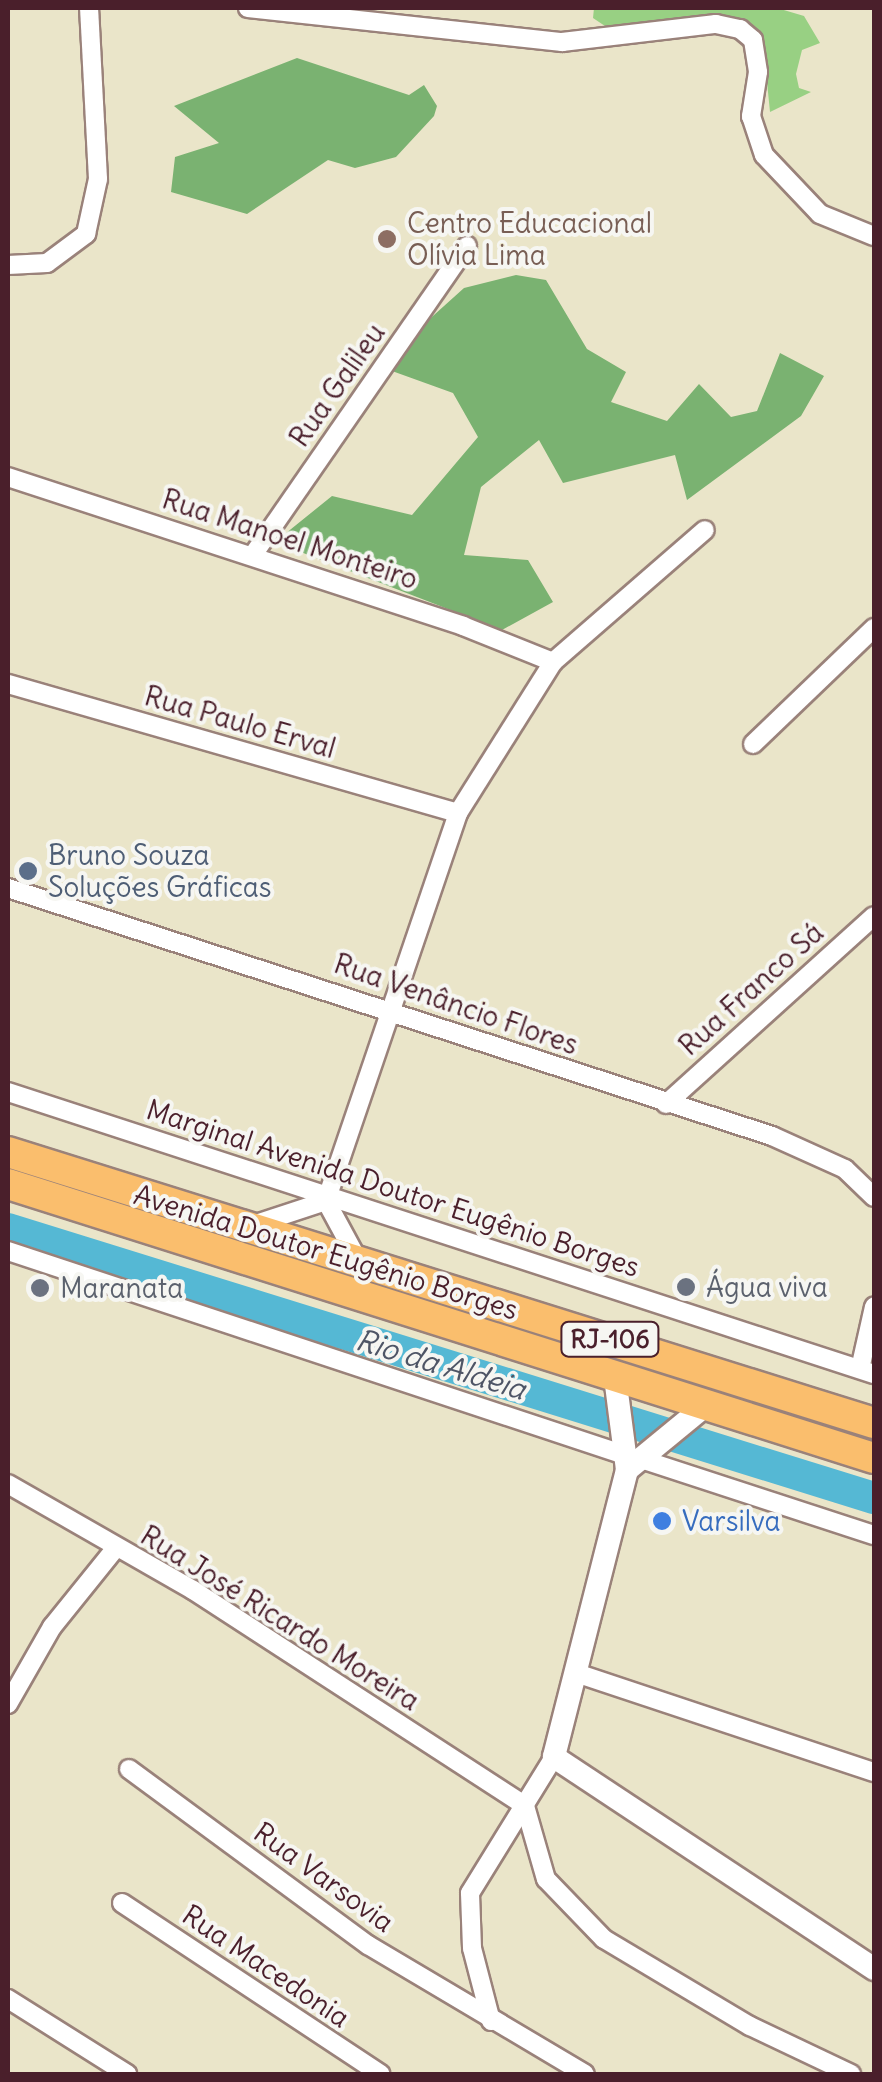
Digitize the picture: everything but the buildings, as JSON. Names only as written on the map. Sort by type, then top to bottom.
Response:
[{"type":"highway","name":"Avenida Doutor Eugênio Borges","points":[[8,1152],[874,1423]]},
{"type":"highway","name":"Avenida Doutor Eugênio Borges","points":[[8,1184],[695,1414],[874,1458]]},
{"type":"street","points":[[8,265],[48,263],[86,234],[98,179],[89,8]]},
{"type":"street","points":[[248,8],[562,42],[716,24],[740,30],[753,40],[758,72],[751,116],[764,155],[820,214],[874,236]]},
{"type":"street","name":"Rua Galileu","points":[[253,554],[466,246]]},
{"type":"street","name":"Rua Manoel Monteiro","points":[[8,478],[253,554],[553,662]]},
{"type":"street","points":[[360,1265],[326,1199],[458,813],[553,662],[706,530]]},
{"type":"street","points":[[753,744],[874,628]]},
{"type":"street","name":"Rua Paulo Erval","points":[[8,684],[458,813]]},
{"type":"street","name":"Rua Venâncio Flores","points":[[8,888],[812,1150],[874,1197]]},
{"type":"street","name":"Rua Franco Sá","points":[[666,1104],[874,916]]},
{"type":"street","name":"Marginal Avenida Doutor Eugênio Borges","points":[[8,1092],[326,1199],[867,1371]]},
{"type":"street","points":[[248,1227],[326,1199]]},
{"type":"street","points":[[8,1251],[874,1536]]},
{"type":"street","points":[[867,1371],[874,1307]]},
{"type":"street","points":[[491,2021],[472,1948],[470,1893],[554,1757],[579,1674],[634,1455],[616,1387]]},
{"type":"street","points":[[634,1455],[695,1414]]},
{"type":"street","points":[[11,1490],[115,1549]]},
{"type":"street","name":"Rua José Ricardo Moreira","points":[[8,1704],[52,1627],[115,1549],[193,1590],[525,1806]]},
{"type":"street","points":[[579,1674],[874,1772]]},
{"type":"street","points":[[554,1757],[874,1969]]},
{"type":"street","name":"Rua Varsovia","points":[[129,1769],[368,1945],[584,2074]]},
{"type":"street","points":[[525,1806],[546,1879],[604,1938],[750,2026],[852,2074]]},
{"type":"street","name":"Rua Macedonia","points":[[122,1903],[380,2074]]},
{"type":"street","points":[[8,1999],[127,2074]]},
{"type":"green space","points":[[594,8],[777,8],[804,16],[820,43],[802,50],[796,74],[799,88],[811,92],[770,112],[766,72],[731,29],[645,38],[608,28],[593,18]]},
{"type":"green space","points":[[297,58],[409,95],[424,85],[437,106],[434,116],[396,157],[355,168],[328,160],[247,214],[171,192],[175,157],[219,143],[174,106]]},
{"type":"green space","points":[[516,275],[546,280],[587,349],[626,372],[611,402],[667,421],[699,384],[731,417],[757,411],[780,353],[824,376],[801,416],[687,500],[675,455],[563,483],[539,440],[481,487],[464,555],[528,560],[553,602],[502,630],[275,542],[332,496],[412,515],[478,437],[453,393],[392,371],[424,324],[464,288]]},
{"type":"waterway","name":"Rio da Aldeia","points":[[8,1229],[874,1498]]},
{"type":"place","name":"Centro Educacional Olívia Lima","points":[[387,239]]},
{"type":"place","name":"Bruno Souza Soluções Gráficas","points":[[28,871]]},
{"type":"place","name":"Água viva","points":[[686,1287]]},
{"type":"place","name":"Maranata","points":[[40,1288]]},
{"type":"place","name":"Varsilva","points":[[662,1521]]}]
